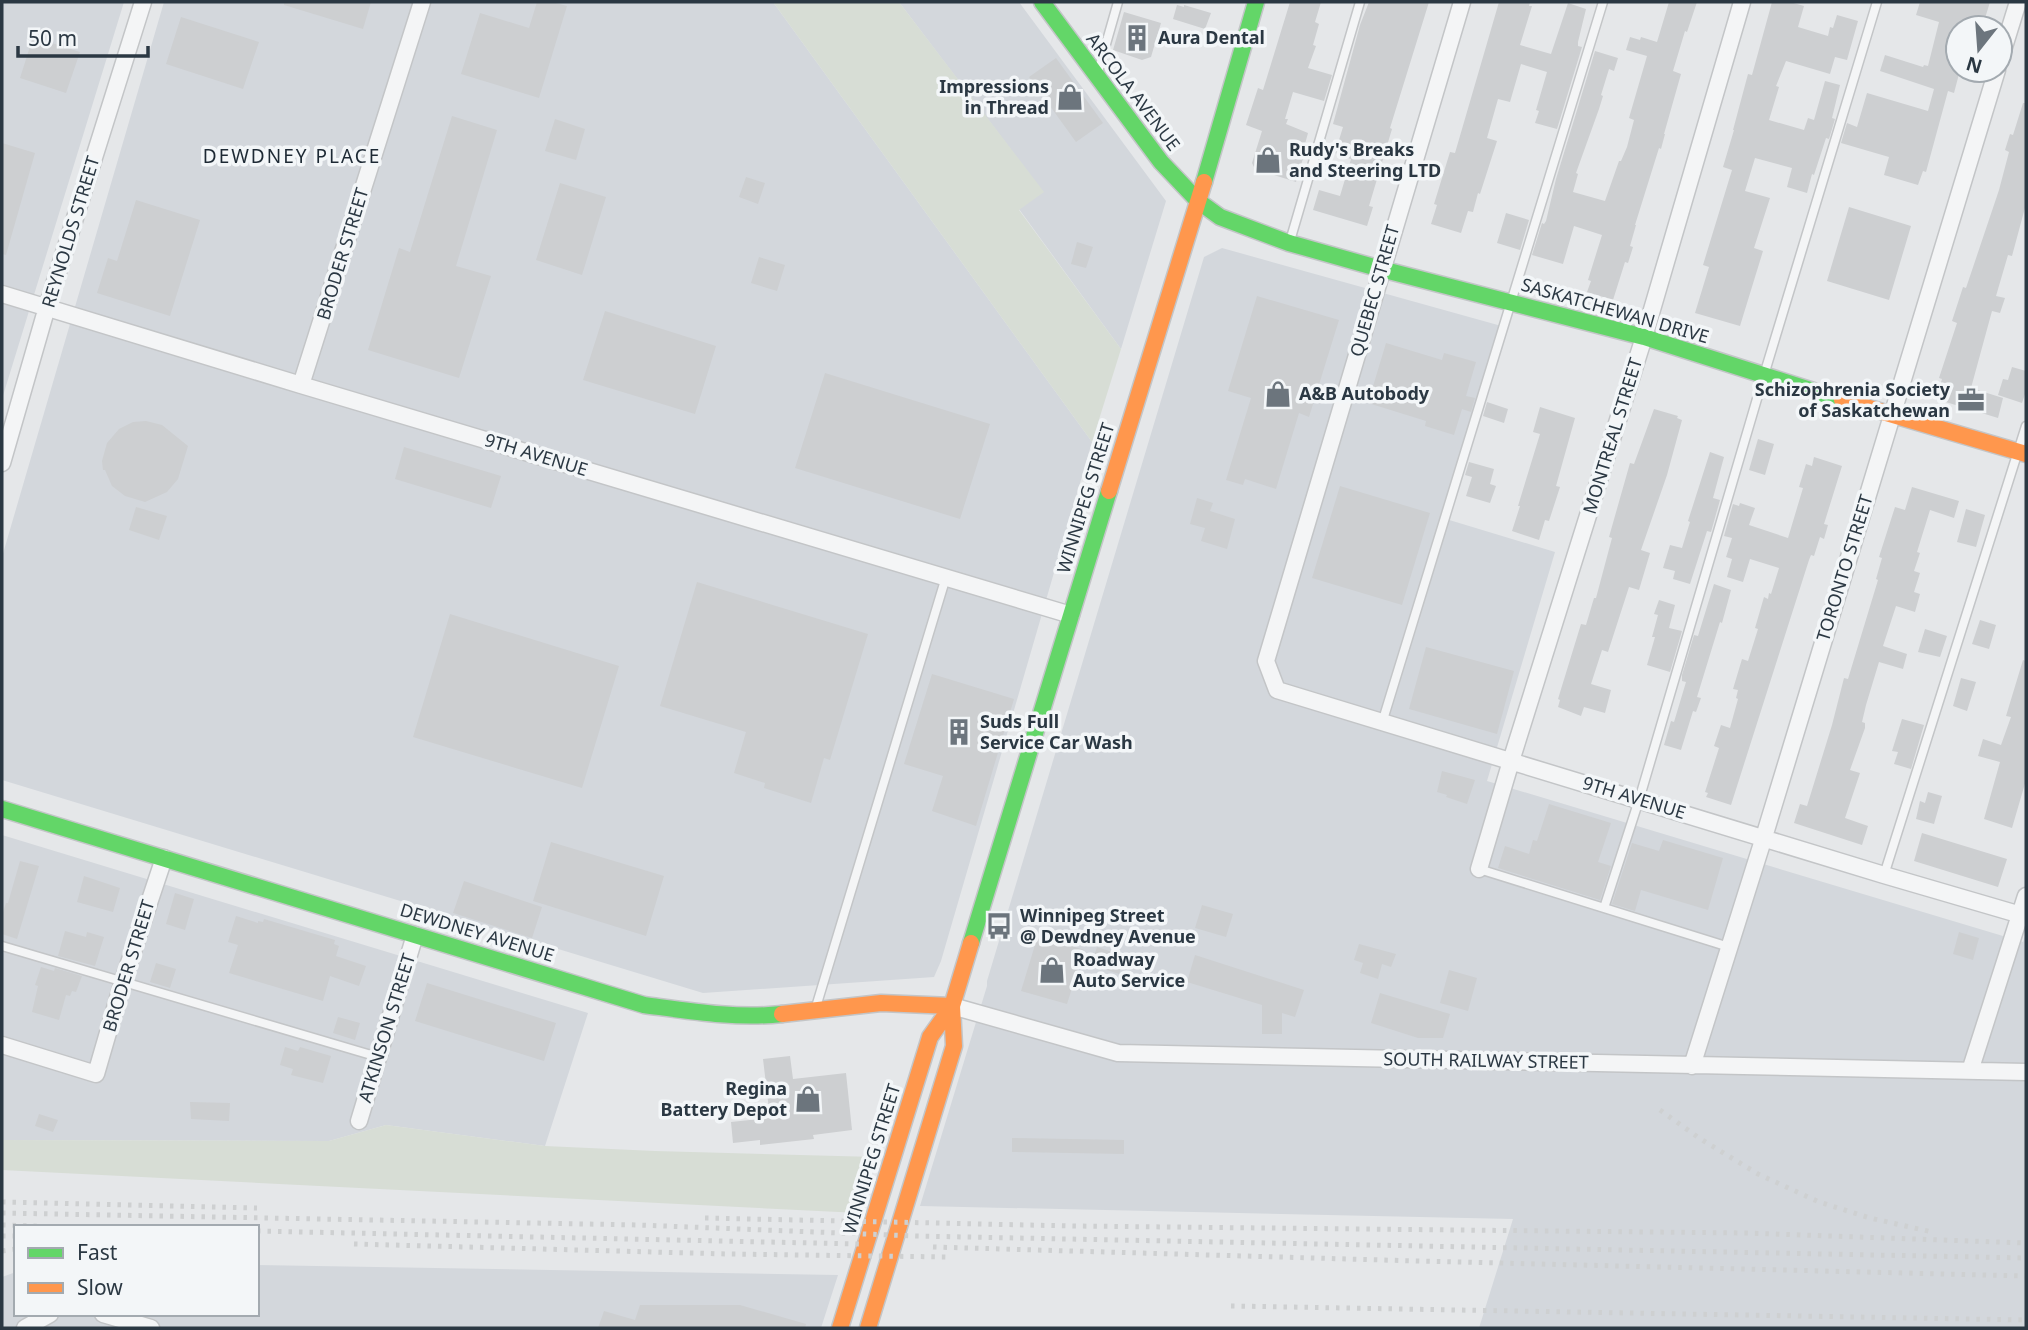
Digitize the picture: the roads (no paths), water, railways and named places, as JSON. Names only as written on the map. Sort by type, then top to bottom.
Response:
[{"type":"main road","name":"ARCOLA AVENUE","points":[[1042,2],[1161,162],[1198,201]]},
{"type":"main road","name":"WINNIPEG STREET","points":[[840,1328],[930,1037],[952,1006],[1198,201],[1256,2]]},
{"type":"main road","name":"SASKATCHEWAN DRIVE","points":[[1198,201],[1220,217],[1289,243],[1644,337],[1891,415],[2022,452]]},
{"type":"main road","name":"DEWDNEY AVENUE","points":[[2,809],[644,1005],[705,1013],[763,1016],[881,1003],[952,1006]]},
{"type":"main road","name":"WINNIPEG STREET","points":[[868,1328],[954,1045],[952,1006]]},
{"type":"street","name":"REYNOLDS STREET","points":[[2,463],[47,307],[143,2]]},
{"type":"street","name":"BRODER STREET","points":[[301,385],[422,2]]},
{"type":"street","name":"QUEBEC STREET","points":[[1266,661],[1462,2]]},
{"type":"street","name":"MONTREAL STREET","points":[[1479,869],[1644,337],[1742,2]]},
{"type":"street","name":"TORONTO STREET","points":[[1692,1066],[1993,84]]},
{"type":"street","name":"9TH AVENUE","points":[[2,294],[1071,615]]},
{"type":"street","name":"9TH AVENUE","points":[[1266,661],[1278,690],[1884,875],[2024,905]]},
{"type":"street","name":"BRODER STREET","points":[[2,1045],[96,1074],[163,858]]},
{"type":"street","points":[[1969,1071],[2024,905]]},
{"type":"street","name":"ATKINSON STREET","points":[[359,1121],[415,935]]},
{"type":"street","name":"SOUTH RAILWAY STREET","points":[[952,1006],[1118,1053],[2026,1072]]},
{"type":"street","points":[[25,1328],[46,1316]]},
{"type":"street","points":[[110,1316],[151,1328]]},
{"type":"lane","points":[[1097,75],[1118,2]]},
{"type":"lane","points":[[1289,243],[1360,2]]},
{"type":"lane","points":[[1382,723],[1602,2]]},
{"type":"lane","points":[[1604,908],[1639,800],[1763,375],[1877,2]]},
{"type":"lane","points":[[1884,875],[2022,452],[2026,426]]},
{"type":"lane","points":[[816,1009],[946,577]]},
{"type":"lane","points":[[1479,869],[1728,947]]},
{"type":"lane","points":[[2,946],[378,1057]]},
{"type":"railway","points":[[1660,1110],[1699,1138],[1758,1174],[1819,1202],[1870,1218],[1932,1232]]},
{"type":"railway","points":[[2,1202],[257,1208]]},
{"type":"railway","points":[[2,1213],[639,1225],[916,1236],[2026,1258]]},
{"type":"railway","points":[[705,1218],[1073,1226],[1746,1233],[2026,1243]]},
{"type":"railway","points":[[2,1225],[14,1225]]},
{"type":"railway","points":[[259,1231],[859,1244]]},
{"type":"railway","points":[[2,1236],[14,1236]]},
{"type":"railway","points":[[354,1244],[949,1257]]},
{"type":"railway","points":[[933,1247],[2026,1276]]},
{"type":"railway","points":[[2,1251],[14,1249]]},
{"type":"railway","points":[[1231,1306],[2026,1320]]},
{"type":"place","name":"Aura Dental","points":[[1137,38]]},
{"type":"place","name":"Impressions in Thread","points":[[1070,97]]},
{"type":"place","name":"Rudy's Breaks and Steering LTD","points":[[1268,160]]},
{"type":"place","name":"A&B Autobody","points":[[1278,394]]},
{"type":"place","name":"Schizophrenia Society of Saskatchewan","points":[[1971,400]]},
{"type":"place","name":"Suds Full Service Car Wash","points":[[959,732]]},
{"type":"place","name":"Winnipeg Street @ Dewdney Avenue","points":[[999,926]]},
{"type":"place","name":"Roadway Auto Service","points":[[1052,970]]},
{"type":"place","name":"Regina Battery Depot","points":[[808,1099]]},
{"type":"district","name":"DEWDNEY PLACE","points":[[292,156]]}]
